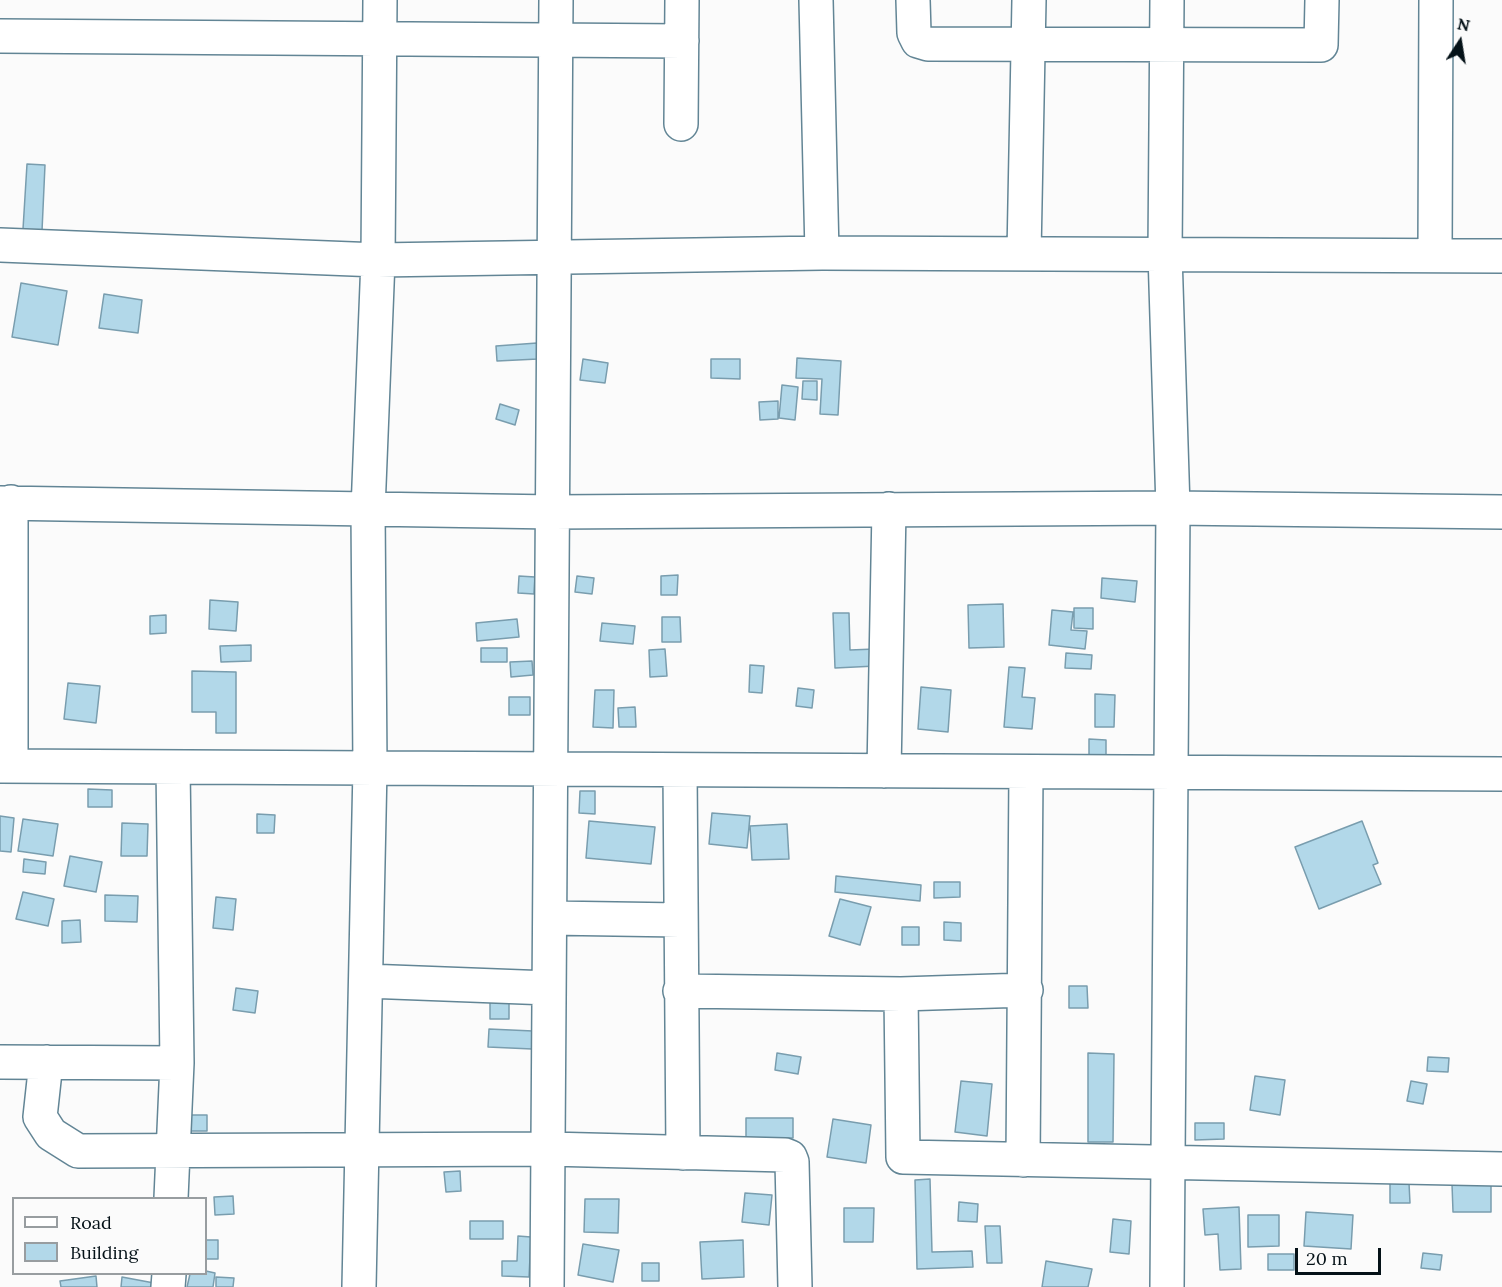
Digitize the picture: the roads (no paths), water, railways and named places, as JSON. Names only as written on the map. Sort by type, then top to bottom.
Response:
[{"type":"street","points":[[359,1287],[370,768],[368,510],[378,260],[380,0]]},
{"type":"street","points":[[548,1287],[556,0]]},
{"type":"street","points":[[681,124],[682,0]]},
{"type":"street","points":[[816,0],[822,253]]},
{"type":"street","points":[[913,0],[914,33],[918,41],[928,44],[1029,45],[1321,45],[1322,0]]},
{"type":"street","points":[[1023,253],[1029,0]]},
{"type":"street","points":[[1167,0],[1165,254],[1173,508],[1167,1287]]},
{"type":"street","points":[[1435,254],[1436,0]]},
{"type":"street","points":[[0,36],[682,41]]},
{"type":"street","points":[[0,245],[378,260],[822,253],[1502,256]]},
{"type":"street","points":[[1502,512],[1173,508],[553,512],[5,502],[6,766],[1502,774]]},
{"type":"street","points":[[884,771],[889,509]]},
{"type":"street","points":[[171,1197],[177,1064],[173,767]]},
{"type":"street","points":[[680,770],[683,1153]]},
{"type":"street","points":[[1023,1160],[1026,772]]},
{"type":"street","points":[[550,918],[680,920]]},
{"type":"street","points":[[366,981],[549,988]]},
{"type":"street","points":[[680,992],[901,994],[1026,990]]},
{"type":"street","points":[[901,994],[901,1155],[1023,1160],[1502,1168]]},
{"type":"street","points":[[0,1062],[177,1064]]},
{"type":"street","points":[[46,1062],[40,1117],[51,1134],[78,1151],[173,1153],[549,1149],[790,1157],[795,1287]]}]
